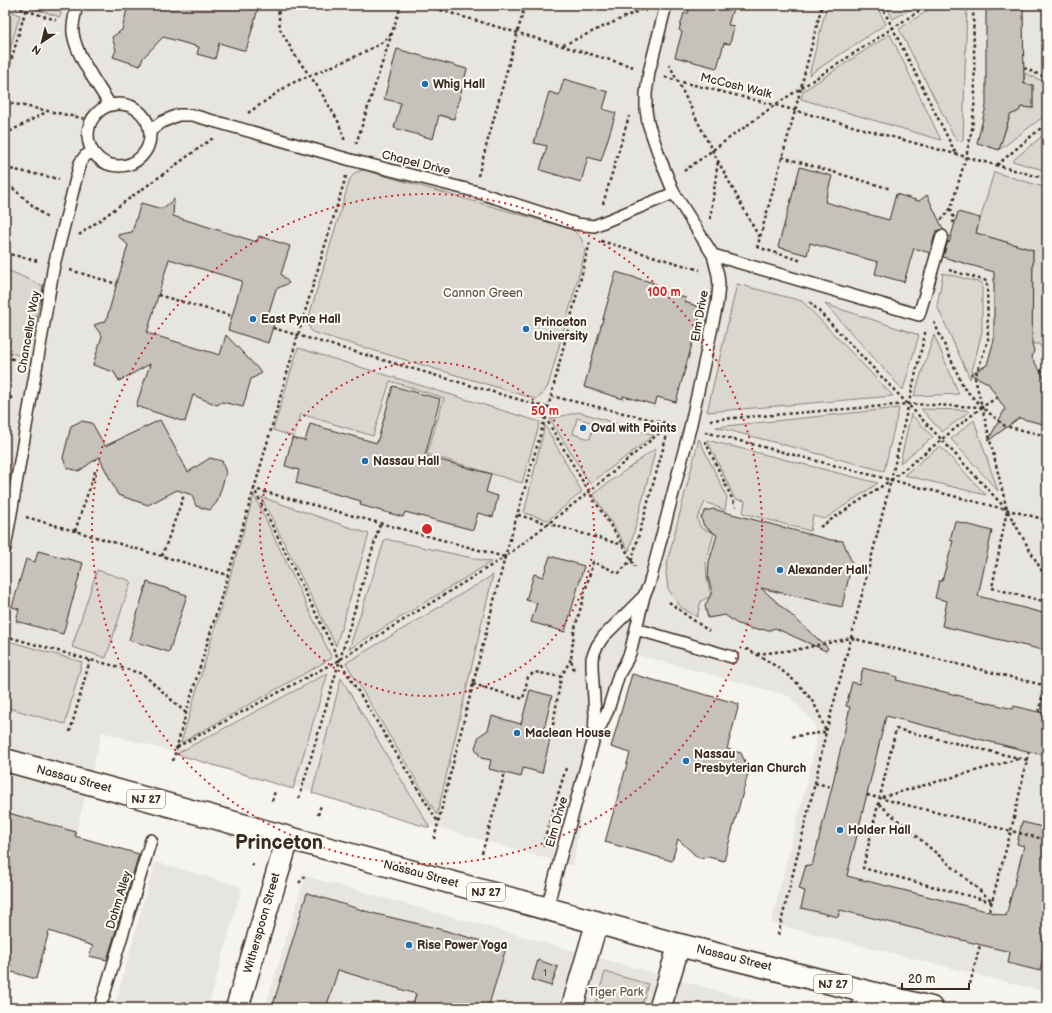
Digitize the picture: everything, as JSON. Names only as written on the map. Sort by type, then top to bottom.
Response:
[{"type":"main road","name":"Nassau Street","points":[[5,760],[679,945],[860,1000],[931,1008]]},
{"type":"main road","name":"Witherspoon Street","points":[[237,1008],[288,838]]},
{"type":"street","points":[[572,1008],[597,922]]},
{"type":"street","points":[[660,1008],[679,945]]},
{"type":"lane","points":[[78,5],[73,32],[77,49],[110,105]]},
{"type":"lane","name":"Elm Drive","points":[[547,908],[593,742],[608,710],[619,674],[630,653],[644,596],[649,585],[695,430],[718,304],[718,275],[713,255],[674,193],[648,123],[646,94],[649,72],[666,5]]},
{"type":"lane","points":[[120,104],[131,106],[140,112],[147,120],[150,131],[150,141],[146,151],[139,159],[129,164],[118,166],[108,164],[100,160],[92,152],[88,142],[88,131],[91,120],[100,110],[110,105],[120,104]]},
{"type":"lane","name":"Chapel Drive","points":[[150,131],[162,122],[178,115],[192,115],[351,160],[474,191],[576,224],[594,226],[674,193]]},
{"type":"lane","name":"Chancellor Way","points":[[5,548],[54,265],[80,163],[85,156],[92,152]]},
{"type":"lane","points":[[713,255],[919,315],[942,236]]},
{"type":"lane","name":"Elm Drive","points":[[593,742],[595,715],[592,658],[603,637],[644,596]]},
{"type":"lane","points":[[636,629],[732,657]]},
{"type":"lane","name":"Dohm Alley","points":[[100,1008],[151,840]]},
{"type":"path","points":[[9,5],[74,26]]},
{"type":"path","points":[[5,82],[27,5]]},
{"type":"path","points":[[278,5],[280,29],[296,58],[318,87],[338,121],[351,160]]},
{"type":"path","points":[[173,761],[298,335],[351,160],[401,5]]},
{"type":"path","name":"McCosh Walk","points":[[423,5],[678,81],[775,105],[1047,179]]},
{"type":"path","points":[[474,191],[517,32],[526,5]]},
{"type":"path","points":[[752,267],[801,89],[822,5]]},
{"type":"path","points":[[881,5],[956,154]]},
{"type":"path","points":[[670,182],[775,105],[928,5]]},
{"type":"path","points":[[936,225],[951,208],[966,157],[972,129],[975,97],[973,5]]},
{"type":"path","points":[[562,46],[645,8]]},
{"type":"path","points":[[1024,68],[1047,77]]},
{"type":"path","points":[[678,81],[712,150],[760,237]]},
{"type":"path","points":[[5,102],[91,120]]},
{"type":"path","points":[[5,135],[48,111]]},
{"type":"path","points":[[434,839],[506,557],[548,408],[594,226],[601,210],[629,114]]},
{"type":"path","points":[[996,165],[1047,123]]},
{"type":"path","points":[[782,157],[891,189]]},
{"type":"path","points":[[706,245],[718,161]]},
{"type":"path","points":[[5,168],[75,183]]},
{"type":"path","points":[[5,179],[7,183],[62,231]]},
{"type":"path","points":[[951,208],[954,219],[952,226]]},
{"type":"path","points":[[757,247],[808,263]]},
{"type":"path","points":[[5,254],[54,265],[117,284]]},
{"type":"path","points":[[949,270],[987,281],[988,340],[975,378],[1007,510],[992,588],[1047,602]]},
{"type":"path","points":[[158,295],[232,316]]},
{"type":"path","points":[[809,301],[1007,510],[1047,580]]},
{"type":"path","points":[[933,321],[964,388],[982,408],[1005,426],[1047,436]]},
{"type":"path","points":[[778,935],[826,732],[891,480],[927,326]]},
{"type":"path","points":[[273,328],[548,408]]},
{"type":"path","points":[[1040,372],[1047,368]]},
{"type":"path","points":[[550,396],[695,430],[1047,520]]},
{"type":"path","points":[[820,527],[891,480],[998,397]]},
{"type":"path","points":[[695,430],[706,420],[908,404],[982,408]]},
{"type":"path","points":[[545,417],[589,492],[632,559],[670,424]]},
{"type":"path","points":[[177,747],[339,660],[506,557],[589,492],[670,424]]},
{"type":"path","points":[[695,430],[736,508]]},
{"type":"path","points":[[75,531],[96,469]]},
{"type":"path","points":[[254,489],[506,557]]},
{"type":"path","points":[[254,489],[339,660],[438,822]]},
{"type":"path","points":[[162,556],[184,495]]},
{"type":"path","points":[[11,513],[228,575]]},
{"type":"path","points":[[518,515],[623,545]]},
{"type":"path","points":[[299,798],[380,524]]},
{"type":"path","points":[[669,602],[686,616],[715,634]]},
{"type":"path","points":[[5,636],[142,674],[186,713]]},
{"type":"path","points":[[757,654],[795,650],[851,638],[1045,686]]},
{"type":"path","points":[[743,647],[757,654],[788,676],[806,693],[816,707],[826,732]]},
{"type":"path","points":[[552,731],[561,677],[571,659]]},
{"type":"path","points":[[70,732],[90,660]]},
{"type":"path","points":[[1039,712],[1047,671]]},
{"type":"path","points":[[473,684],[523,699],[528,677],[535,672],[561,677]]},
{"type":"path","points":[[992,902],[863,868],[896,729],[1027,760]]},
{"type":"path","points":[[790,737],[826,732]]},
{"type":"path","points":[[989,912],[1011,831],[1029,751]]},
{"type":"path","points":[[880,798],[1018,758]]},
{"type":"path","points":[[482,853],[505,773]]},
{"type":"path","points":[[815,783],[832,787]]},
{"type":"path","points":[[272,801],[276,791]]},
{"type":"path","points":[[867,795],[1047,840]]},
{"type":"path","points":[[879,803],[992,902]]},
{"type":"path","points":[[318,815],[321,805]]},
{"type":"path","points":[[252,866],[255,861]]},
{"type":"path","points":[[299,884],[305,876],[303,874]]},
{"type":"path","points":[[970,984],[980,945]]},
{"type":"shaded area","name":"Princeton University","points":[[5,5],[1047,5],[1047,992],[771,923],[816,745],[815,724],[789,696],[630,653],[593,742],[573,866],[102,732],[36,979],[5,970]]},
{"type":"shaded area","points":[[155,862],[242,887],[208,1008],[114,1008]]},
{"type":"shaded area","points":[[305,876],[780,1008],[265,1008]]},
{"type":"green space","points":[[30,5],[61,5],[62,9],[60,17],[30,7]]},
{"type":"green space","points":[[827,5],[876,5],[886,24],[809,75]]},
{"type":"green space","points":[[886,5],[917,5],[893,19]]},
{"type":"green space","points":[[936,5],[967,5],[963,141],[956,140],[899,29]]},
{"type":"green space","points":[[5,9],[20,15],[5,66]]},
{"type":"green space","points":[[890,34],[941,140],[801,99],[803,91]]},
{"type":"green space","points":[[1025,73],[1047,83],[1047,114],[999,150],[1011,113],[1019,111],[1021,107],[1033,108],[1033,85],[1024,84]]},
{"type":"green space","points":[[1047,132],[1047,171],[1012,161]]},
{"type":"green space","name":"Cannon Green","points":[[364,170],[571,229],[580,237],[584,245],[585,253],[548,386],[542,395],[536,399],[312,332],[307,323],[350,179],[356,172]]},
{"type":"green space","points":[[994,172],[1047,188],[1047,348],[1043,350],[1039,344],[1032,344],[1033,250],[976,233]]},
{"type":"green space","points":[[5,271],[10,271],[43,286],[27,358],[5,351]]},
{"type":"green space","points":[[943,273],[982,283],[982,332],[970,379],[937,306]]},
{"type":"green space","points":[[737,284],[802,301],[893,396],[707,412]]},
{"type":"green space","points":[[825,304],[919,335],[903,390]]},
{"type":"green space","points":[[934,335],[959,394],[914,396]]},
{"type":"green space","points":[[298,348],[540,422],[522,483],[427,454],[444,398],[390,381],[373,436],[301,414],[294,437],[273,430]]},
{"type":"green space","points":[[899,408],[884,471],[716,427]]},
{"type":"green space","points":[[921,409],[966,410],[969,412],[942,432]]},
{"type":"green space","points":[[579,412],[654,435],[590,484],[550,419]],"holes":[[[577,418],[594,423],[590,439],[573,434]]]},
{"type":"green space","points":[[911,414],[933,437],[900,463]]},
{"type":"green space","points":[[974,420],[998,491],[951,439]]},
{"type":"green space","points":[[545,425],[582,492],[548,520],[524,513]]},
{"type":"green space","points":[[699,439],[727,497],[725,510],[705,502],[697,519],[701,528],[714,533],[706,562],[707,578],[711,596],[701,601],[697,617],[681,607],[668,589],[666,572]]},
{"type":"green space","points":[[707,440],[878,483],[825,519],[813,516],[810,531],[743,513],[745,501],[735,499]]},
{"type":"green space","points":[[940,446],[986,495],[904,475]]},
{"type":"green space","points":[[656,448],[629,551],[593,494]]},
{"type":"green space","points":[[254,495],[332,658],[181,743]]},
{"type":"green space","points":[[261,497],[369,534],[336,646]]},
{"type":"green space","points":[[385,539],[491,562],[349,649]]},
{"type":"green space","points":[[97,570],[131,581],[106,658],[72,647]]},
{"type":"green space","points":[[493,575],[437,815],[346,663]]},
{"type":"green space","points":[[8,641],[82,662],[65,724],[5,707],[5,653]]},
{"type":"green space","points":[[328,673],[293,789],[176,754]]},
{"type":"green space","points":[[341,678],[430,828],[312,793]]},
{"type":"green space","name":"Tiger Park","points":[[605,972],[648,984],[641,1008],[594,1008]]},
{"type":"building","points":[[128,5],[259,5],[246,51],[219,43],[215,59],[197,54],[199,47],[163,37],[143,58],[140,66],[113,57],[116,50],[112,37],[122,30]]},
{"type":"building","points":[[691,5],[734,5],[728,25],[734,26],[730,44],[724,43],[717,68],[675,57],[682,32],[679,30],[684,13],[688,13]]},
{"type":"building","points":[[986,5],[1023,5],[1024,84],[1033,85],[1033,108],[1021,107],[1019,111],[1010,115],[999,150],[977,143],[986,106]]},
{"type":"building","name":"Whig Hall","points":[[397,49],[467,69],[454,119],[439,115],[433,139],[394,128],[401,103],[384,99]]},
{"type":"building","points":[[564,79],[608,92],[603,109],[616,113],[601,161],[588,157],[581,182],[540,170],[547,146],[534,143],[549,92],[559,95]]},
{"type":"building","points":[[800,167],[832,176],[825,202],[889,220],[896,194],[919,201],[927,195],[943,229],[937,231],[935,234],[930,253],[914,248],[904,282],[875,274],[878,262],[810,243],[807,255],[778,247]]},
{"type":"building","name":"East Pyne Hall","points":[[174,199],[173,216],[257,242],[259,236],[290,246],[281,274],[289,283],[276,289],[268,315],[276,317],[268,343],[228,330],[242,281],[169,259],[147,333],[220,355],[226,335],[262,373],[251,379],[243,407],[222,402],[217,405],[193,395],[185,422],[136,406],[150,364],[119,381],[114,372],[93,365],[102,336],[94,325],[106,321],[128,245],[117,235],[132,232],[141,203],[162,209]]},
{"type":"building","points":[[958,212],[980,218],[976,233],[1033,250],[1032,344],[1034,350],[1032,358],[1047,382],[1047,425],[1019,418],[988,441],[1005,409],[988,383],[970,374],[987,365],[994,340],[994,272],[943,257],[948,241],[949,243]]},
{"type":"building","points":[[616,272],[654,283],[653,289],[686,298],[685,302],[702,308],[676,402],[657,397],[655,405],[623,396],[623,399],[584,387]]},
{"type":"building","name":"Nassau Hall","points":[[393,386],[440,399],[425,456],[491,474],[486,492],[498,496],[493,517],[478,513],[473,530],[405,512],[403,517],[360,505],[361,501],[296,483],[299,470],[285,466],[292,438],[305,441],[310,424],[377,443]]},
{"type":"building","points":[[160,420],[188,472],[210,458],[222,461],[226,473],[217,502],[210,510],[196,506],[192,495],[177,490],[148,505],[118,495],[99,457],[79,471],[67,468],[63,458],[71,426],[81,421],[92,423],[105,446]]},
{"type":"building","name":"Alexander Hall","points":[[713,509],[831,540],[843,541],[852,563],[842,607],[761,588],[828,648],[826,651],[775,628],[770,630],[752,629],[736,623],[725,615],[708,618],[705,606],[712,592],[708,578],[709,562],[717,535],[704,526],[701,518],[705,511]]},
{"type":"building","points":[[955,521],[992,531],[978,596],[1047,614],[1047,651],[942,626],[947,601],[935,598],[939,581],[942,581],[953,541],[950,540]]},
{"type":"building","points":[[38,551],[83,563],[63,634],[16,621],[19,609],[12,607],[26,559],[35,562]]},
{"type":"building","points":[[550,556],[584,566],[565,632],[531,622],[537,603],[526,600],[534,574],[543,577]]},
{"type":"building","points":[[147,582],[187,595],[169,652],[129,640]]},
{"type":"building","name":"Holder Hall","points":[[863,668],[898,677],[896,680],[1013,709],[1014,706],[1047,714],[1047,756],[886,716],[847,876],[1006,916],[1024,846],[1017,844],[1022,822],[1047,828],[1047,953],[1044,952],[1040,971],[1008,963],[1010,952],[840,910],[838,917],[801,908],[805,891],[799,889],[806,865],[812,866],[850,707],[846,706],[852,682],[859,684]]},
{"type":"building","name":"Nassau Presbyterian Church","points":[[632,674],[739,704],[727,749],[741,753],[749,770],[724,861],[696,856],[678,839],[672,861],[605,842],[630,753],[611,747]]},
{"type":"building","name":"Maclean House","points":[[530,690],[552,696],[544,729],[552,731],[542,773],[523,768],[521,777],[489,769],[491,760],[481,758],[475,748],[479,736],[488,730],[492,716],[521,724]]},
{"type":"building","points":[[5,812],[76,832],[75,836],[139,854],[107,960],[89,956],[93,946],[49,931],[36,979],[5,970]]},
{"type":"building","points":[[307,893],[372,913],[436,928],[506,948],[488,1008],[412,1008],[416,994],[338,970],[326,1008],[272,1008]]},
{"type":"building","points":[[538,960],[558,967],[551,986],[532,980]]},
{"type":"place","name":"Whig Hall","points":[[425,84]]},
{"type":"place","name":"East Pyne Hall","points":[[253,319]]},
{"type":"place","name":"Princeton University","points":[[526,329]]},
{"type":"place","name":"Oval with Points","points":[[583,428]]},
{"type":"place","name":"Nassau Hall","points":[[365,461]]},
{"type":"place","name":"Alexander Hall","points":[[780,570]]},
{"type":"place","name":"Maclean House","points":[[517,733]]},
{"type":"place","name":"Nassau Presbyterian Church","points":[[686,761]]},
{"type":"place","name":"Holder Hall","points":[[840,830]]},
{"type":"place","name":"Rise Power Yoga","points":[[409,945]]},
{"type":"district","name":"Princeton","points":[[279,843]]}]
